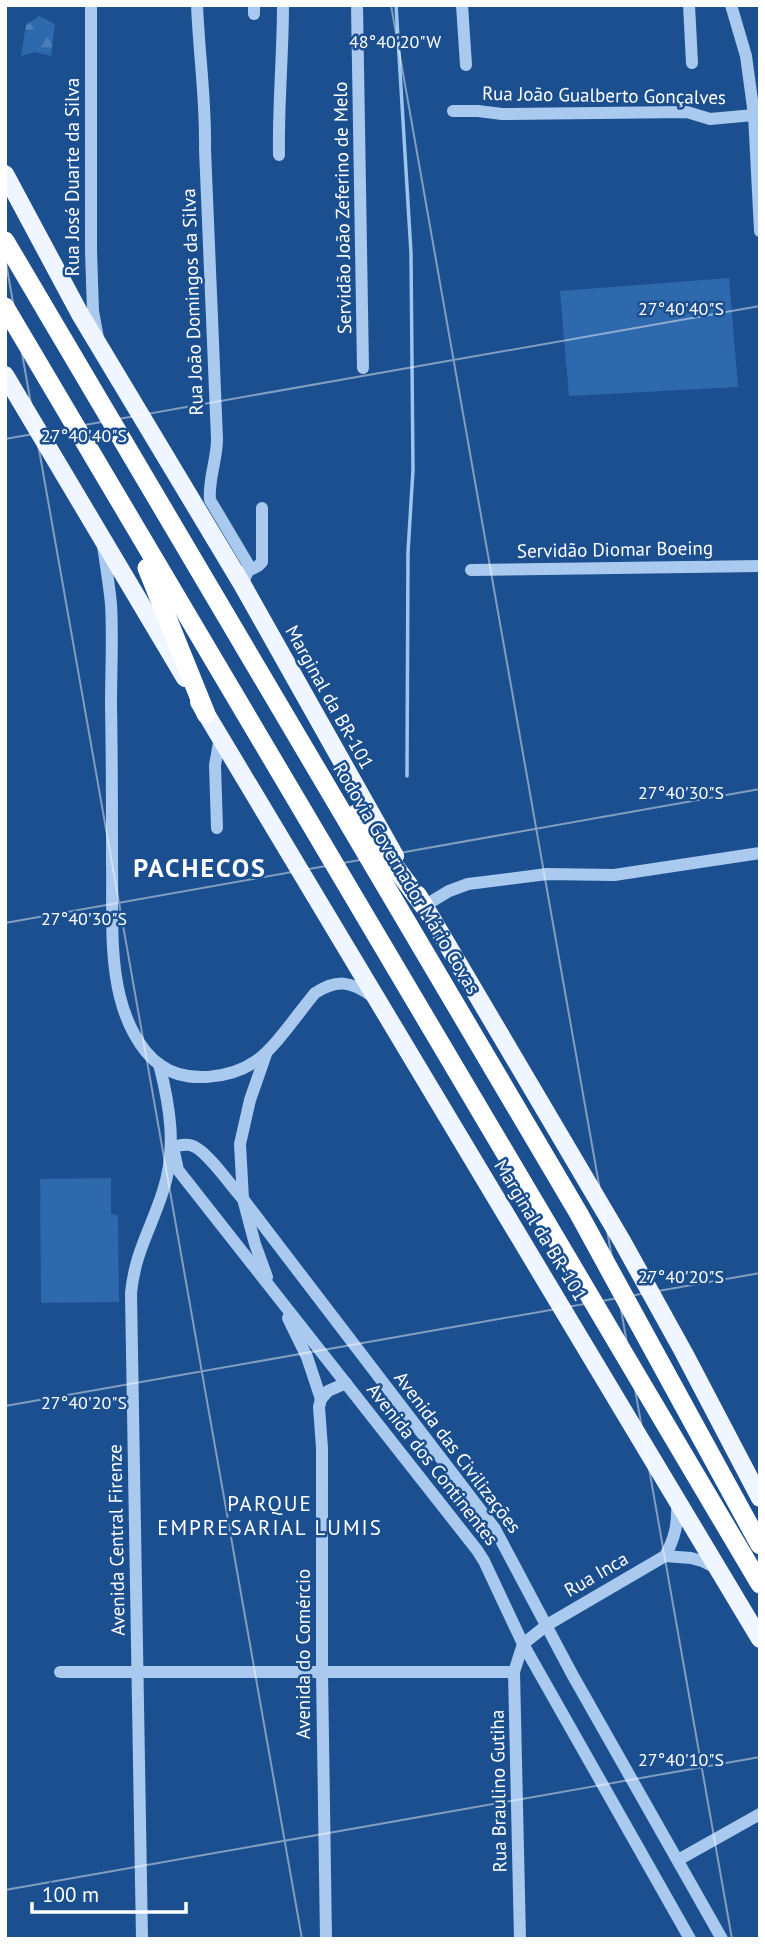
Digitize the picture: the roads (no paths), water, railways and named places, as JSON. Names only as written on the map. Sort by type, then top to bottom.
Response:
[{"type":"highway","name":"Rodovia Governador Mário Covas","points":[[5,241],[573,1203],[760,1545]]},
{"type":"highway","points":[[5,307],[760,1584]]},
{"type":"highway","points":[[124,509],[206,714]]},
{"type":"highway","points":[[290,725],[424,906]]},
{"type":"main road","name":"Marginal da BR-101","points":[[5,174],[100,349],[245,577],[424,906],[628,1251],[760,1498]]},
{"type":"main road","name":"Marginal da BR-101","points":[[5,374],[760,1639]]},
{"type":"street","name":"Rua José Duarte da Silva","points":[[91,5],[91,251],[93,311],[100,349]]},
{"type":"street","name":"Rua João Domingos da Silva","points":[[197,5],[205,109],[217,439],[209,490],[210,500],[248,564],[245,577]]},
{"type":"street","points":[[279,155],[278,105],[283,5]]},
{"type":"street","name":"Servidão João Zeferino de Melo","points":[[358,5],[363,368]]},
{"type":"street","points":[[462,5],[466,65]]},
{"type":"street","points":[[689,5],[692,63]]},
{"type":"street","points":[[731,5],[753,55],[760,231]]},
{"type":"street","name":"Rua João Gualberto Gonçalves","points":[[453,111],[502,114],[687,112],[710,119],[754,115]]},
{"type":"street","points":[[245,577],[262,562],[262,508]]},
{"type":"street","points":[[101,535],[111,605],[116,971],[120,998],[134,1034],[159,1065],[171,1071],[188,1076],[220,1075],[247,1067],[266,1054],[314,993],[325,987],[348,983],[379,1001]]},
{"type":"street","name":"Servidão Diomar Boeing","points":[[471,570],[760,566]]},
{"type":"street","points":[[217,828],[215,765],[220,737]]},
{"type":"street","points":[[424,906],[449,891],[468,884],[547,874],[614,875],[760,853]]},
{"type":"street","points":[[266,1054],[240,1144],[243,1199],[248,1221],[274,1292]]},
{"type":"street","name":"Avenida Central Firenze","points":[[142,1939],[131,1293],[138,1252],[164,1190],[173,1147],[166,1088],[159,1065]]},
{"type":"street","points":[[236,1071],[251,1076],[256,1083]]},
{"type":"street","points":[[166,1088],[169,1082],[188,1076]]},
{"type":"street","name":"Avenida das Civilizações","points":[[173,1147],[186,1144],[195,1147],[243,1199],[495,1530],[722,1939]]},
{"type":"street","name":"Avenida dos Continentes","points":[[173,1147],[178,1170],[477,1550],[523,1644],[690,1939]]},
{"type":"street","points":[[226,1231],[240,1228],[248,1221]]},
{"type":"street","name":"Avenida do Comércio","points":[[274,1292],[307,1357],[321,1399],[326,1939]]},
{"type":"street","points":[[321,1399],[328,1391],[346,1383]]},
{"type":"street","points":[[676,1498],[678,1525],[673,1543],[665,1556],[702,1560],[719,1570]]},
{"type":"street","name":"Rua Inca","points":[[523,1644],[547,1625],[665,1556]]},
{"type":"street","name":"Rua Braulino Gutiha","points":[[521,1936],[514,1672],[523,1644]]},
{"type":"street","points":[[60,1672],[514,1672]]},
{"type":"street","points":[[678,1860],[760,1814]]},
{"type":"waterway","points":[[396,5],[411,253],[413,470],[408,552],[407,776]]},
{"type":"district","name":"PACHECOS","points":[[200,867]]},
{"type":"district","name":"PARQUE EMPRESARIAL LUMIS","points":[[270,1515]]}]
